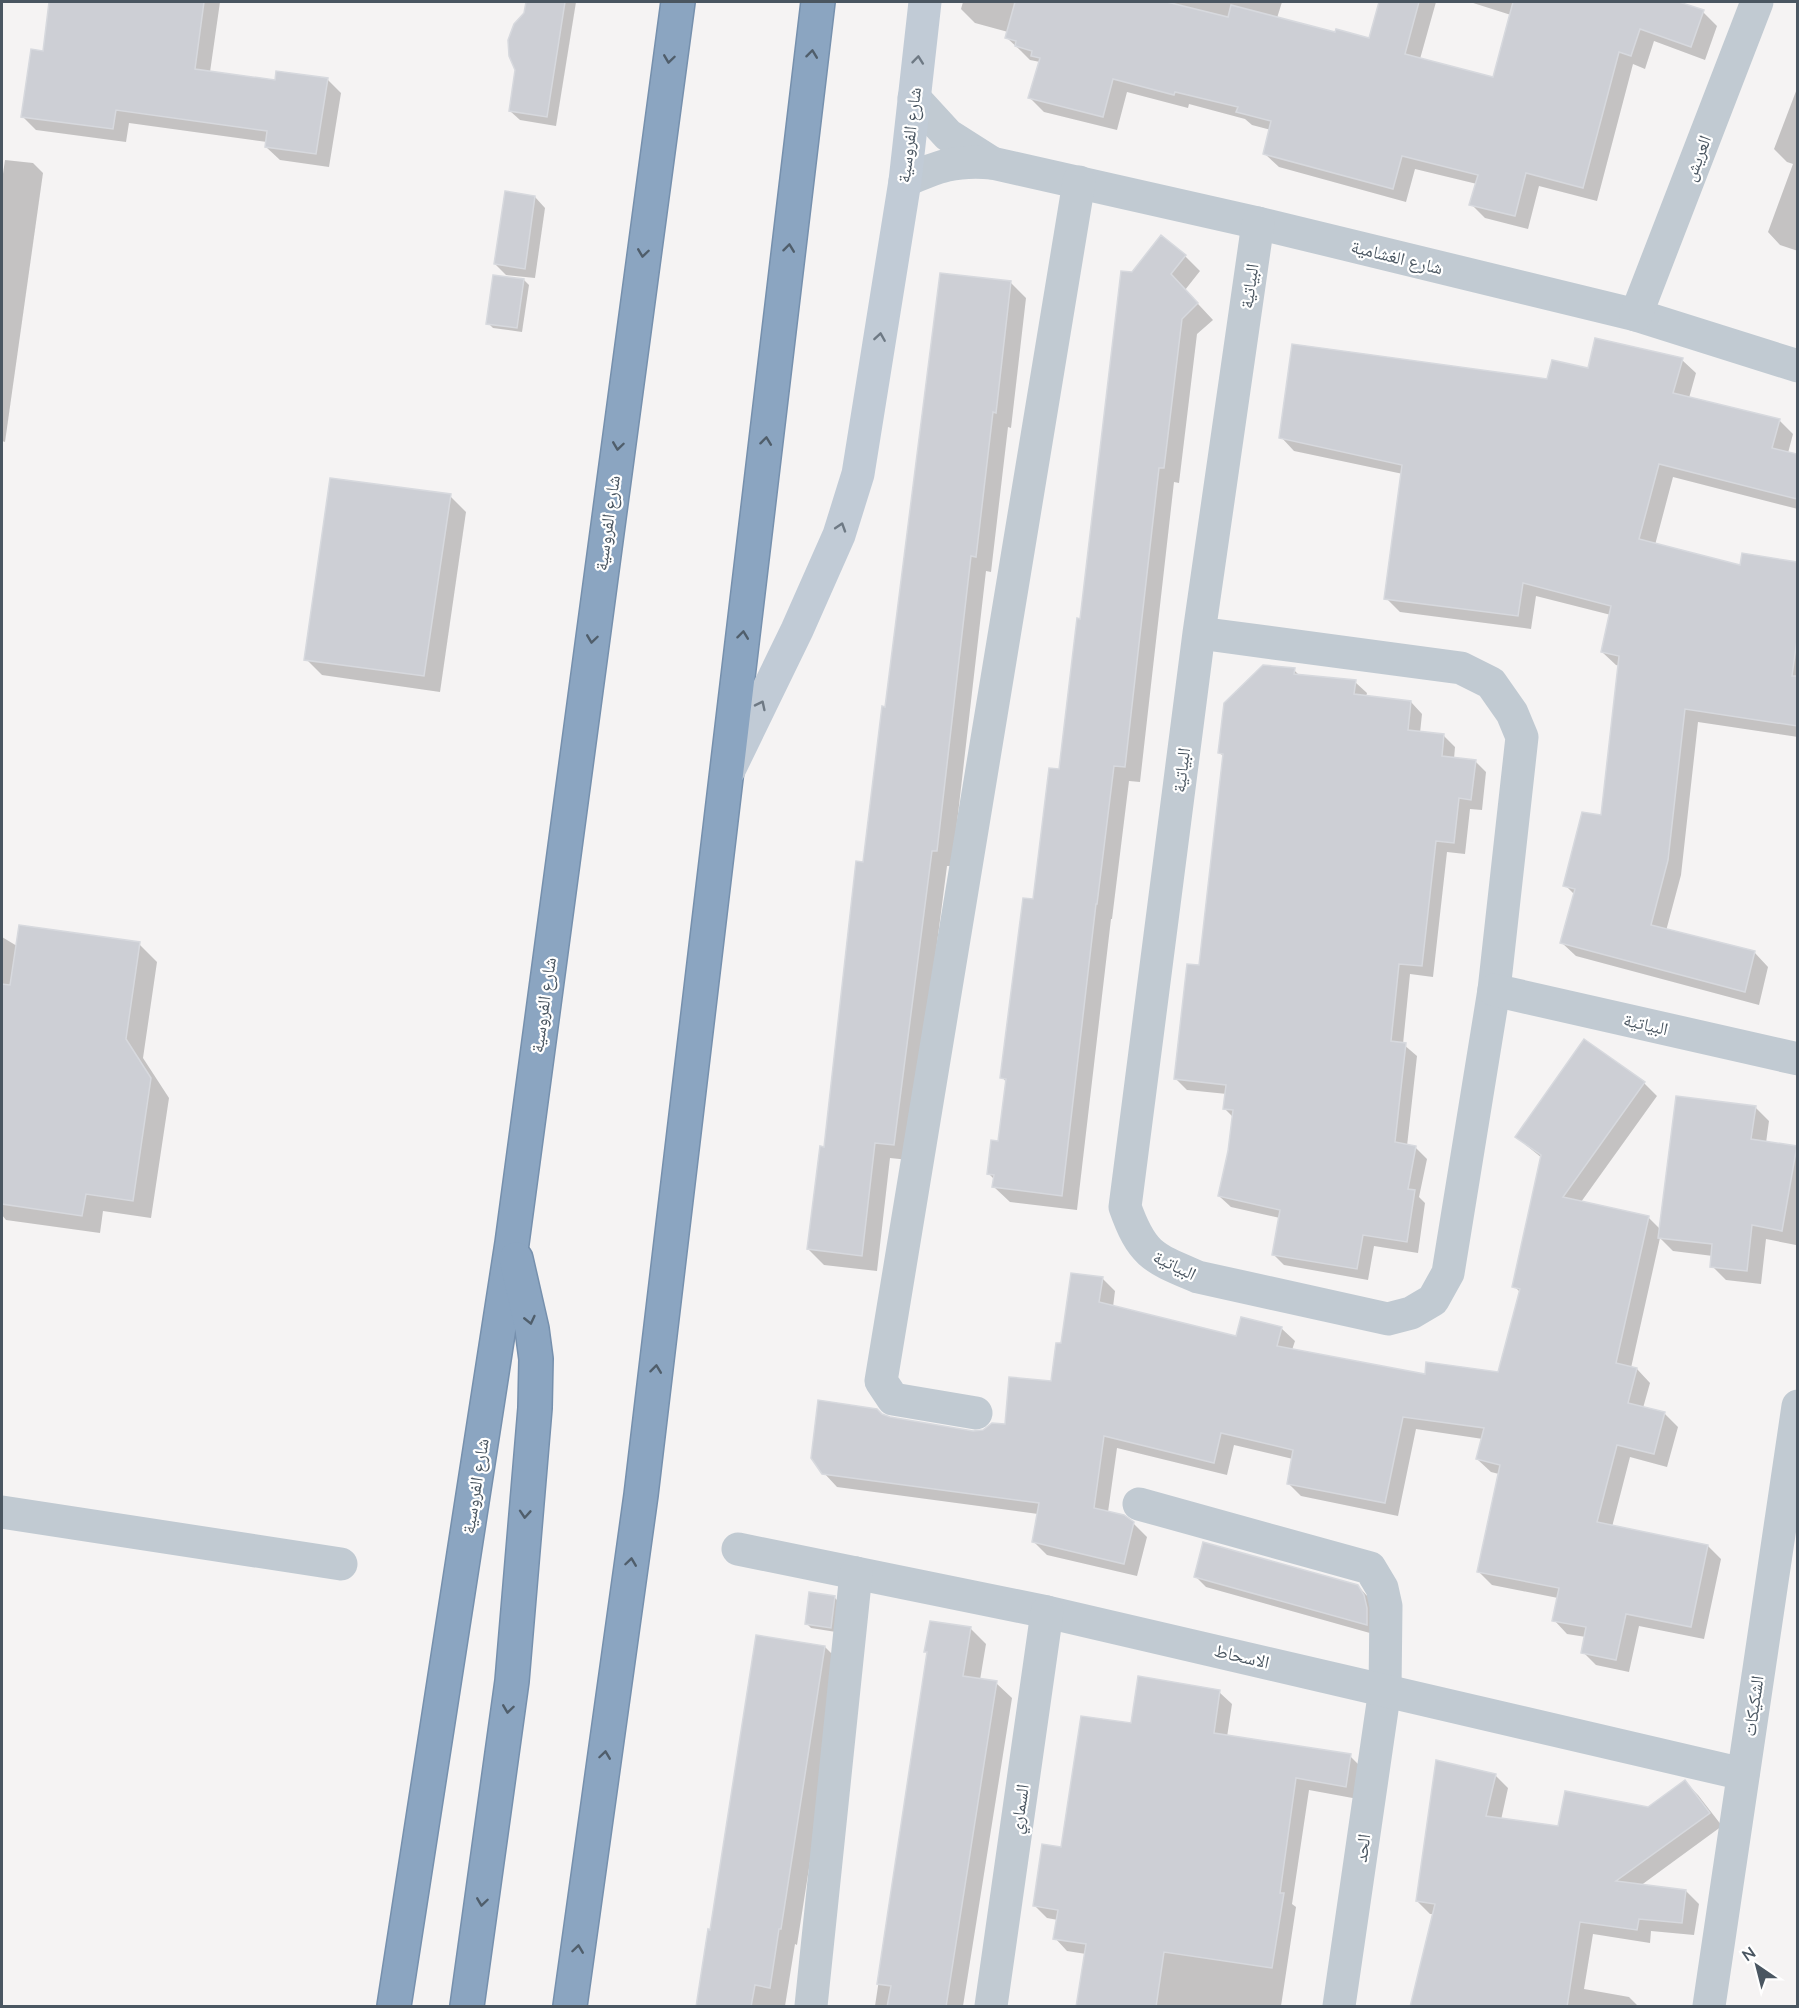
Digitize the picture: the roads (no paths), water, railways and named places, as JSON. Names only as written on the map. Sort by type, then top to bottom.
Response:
[{"type":"highway","name":"شارع الفروسية","points":[[394,2007],[512,1243],[678,2]]},
{"type":"highway","name":"شارع الفروسية","points":[[570,2007],[642,1483],[818,2]]},
{"type":"highway","points":[[467,2007],[512,1681],[535,1408],[536,1359],[532,1329],[512,1243]]},
{"type":"main road","name":"شارع الفروسية","points":[[726,777],[797,630],[839,535],[858,474],[905,181],[925,2]]},
{"type":"street","name":"العريش","points":[[1636,315],[1753,3]]},
{"type":"street","name":"شارع الغشامية","points":[[914,98],[948,135],[992,162]]},
{"type":"street","name":"شارع الغشامية","points":[[905,181],[937,166],[966,161],[992,162],[1636,315],[1797,366]]},
{"type":"street","points":[[976,1413],[893,1399],[881,1381],[1079,182]]},
{"type":"street","name":"البياتية","points":[[1199,633],[1461,668],[1491,683],[1512,713],[1522,737],[1494,990],[1448,1274],[1433,1300],[1410,1313],[1388,1319],[1198,1277],[1149,1254],[1134,1232],[1125,1208],[1199,633],[1258,224]]},
{"type":"street","name":"البياتية","points":[[1494,990],[1797,1059]]},
{"type":"street","name":"الشكيكات","points":[[1709,2007],[1743,1774],[1793,1465],[1797,1406]]},
{"type":"street","name":"الحد","points":[[1139,1504],[1370,1568],[1382,1588],[1386,1606],[1385,1689],[1339,2007]]},
{"type":"street","points":[[2,1512],[341,1564]]},
{"type":"street","name":"الاسحاط","points":[[738,1549],[1047,1612],[1743,1774]]},
{"type":"street","points":[[811,2007],[856,1573]]},
{"type":"street","name":"السماري","points":[[991,2007],[1047,1612]]}]
